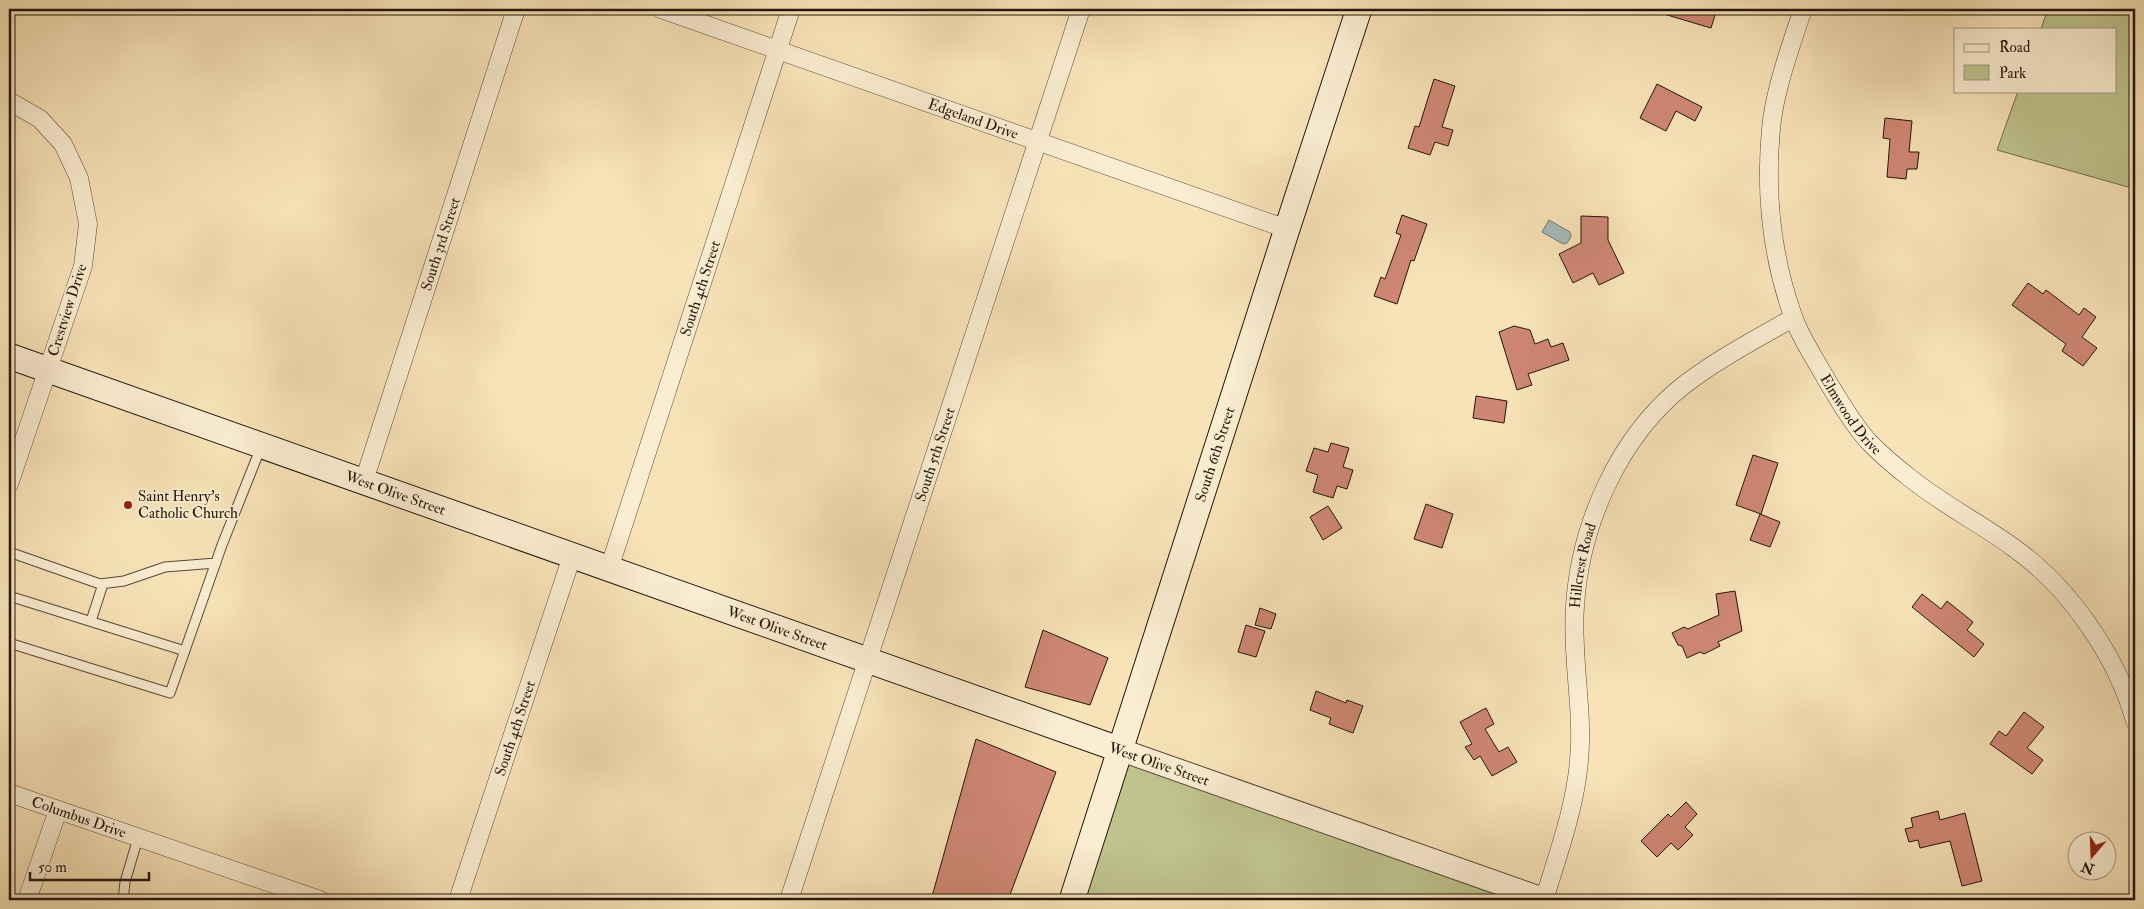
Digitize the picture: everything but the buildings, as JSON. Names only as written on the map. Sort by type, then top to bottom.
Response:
[{"type":"main road","name":"South 6th Street","points":[[1072,900],[1287,229],[1360,9]]},
{"type":"main road","name":"West Olive Street","points":[[9,356],[262,444],[608,569],[1121,750]]},
{"type":"street","name":"South 3rd Street","points":[[364,481],[516,9]]},
{"type":"street","name":"Edgeland Drive","points":[[661,9],[1287,229]]},
{"type":"street","name":"South 4th Street","points":[[608,569],[790,9]]},
{"type":"street","name":"South 5th Street","points":[[789,900],[1081,9]]},
{"type":"street","name":"Elmwood Drive","points":[[1803,9],[1786,62],[1771,128],[1768,177],[1777,259],[1793,318],[1835,394],[1870,443],[1911,479],[2015,548],[2044,572],[2102,644],[2132,697],[2135,721]]},
{"type":"street","name":"Crestview Drive","points":[[9,101],[40,119],[62,144],[78,178],[88,224],[83,266],[9,484]]},
{"type":"street","name":"Hillcrest Road","points":[[1545,900],[1575,792],[1579,758],[1574,606],[1589,529],[1598,506],[1613,473],[1632,442],[1656,412],[1683,386],[1723,356],[1793,318]]},
{"type":"street","name":"South 4th Street","points":[[458,900],[572,556]]},
{"type":"street","name":"West Olive Street","points":[[1121,750],[1545,900]]},
{"type":"street","name":"Columbus Drive","points":[[9,793],[320,900]]},
{"type":"street","points":[[27,900],[58,810]]},
{"type":"lane","points":[[9,644],[170,693],[216,562],[262,444]]},
{"type":"lane","points":[[9,552],[100,584],[124,581],[165,567],[216,562]]},
{"type":"lane","points":[[91,621],[103,584]]},
{"type":"lane","points":[[9,596],[185,651]]},
{"type":"lane","points":[[123,900],[125,882],[138,838]]},
{"type":"green space","points":[[2048,9],[2135,9],[2135,189],[1997,150],[2018,92],[2116,92],[2116,28],[2041,28]]},
{"type":"green space","points":[[1121,750],[1546,900],[1075,900]]},
{"type":"water","points":[[1549,220],[1570,232],[1571,237],[1567,243],[1563,244],[1542,232]]},
{"type":"place","name":"Saint Henry's Catholic Church","points":[[128,505]]}]
